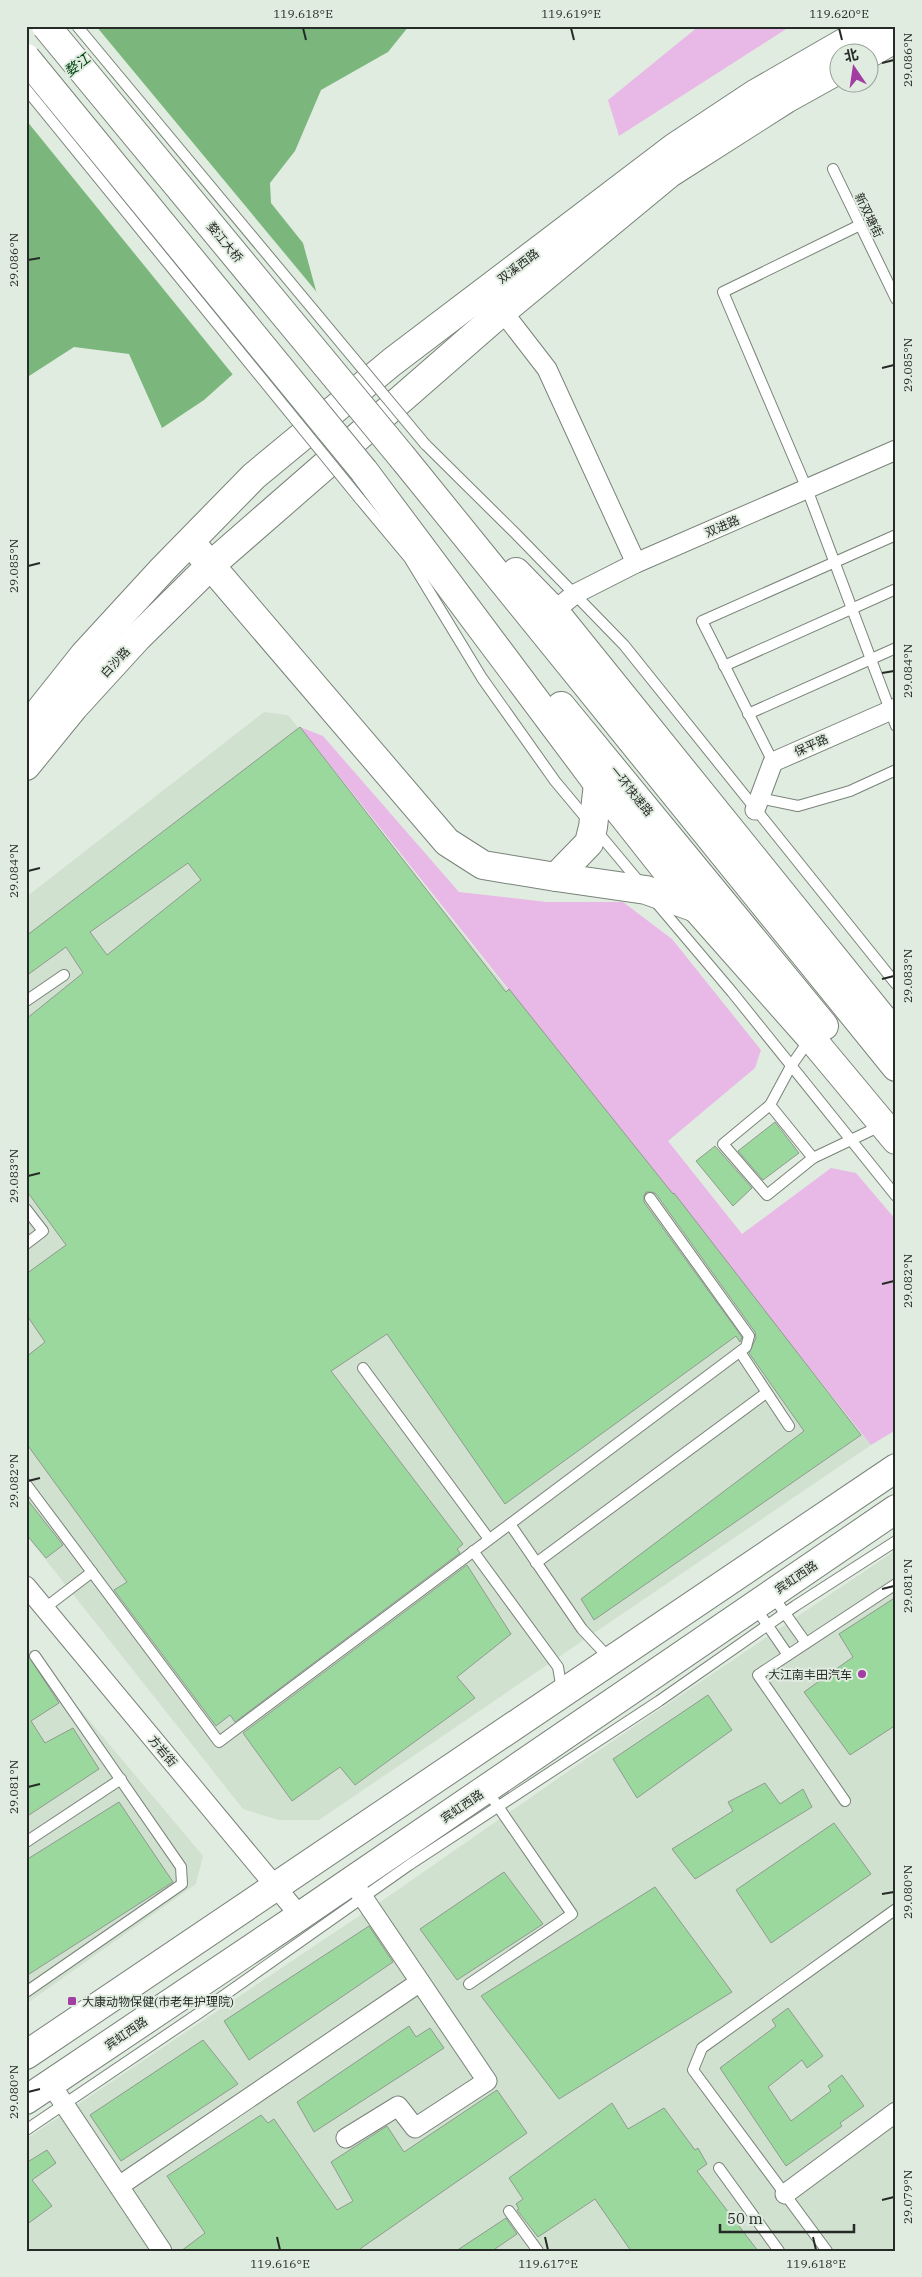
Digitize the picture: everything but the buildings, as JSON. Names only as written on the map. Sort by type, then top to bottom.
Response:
[{"type":"main road","name":"婺江大桥","points":[[46,26],[414,451]]},
{"type":"main road","name":"双溪西路","points":[[211,565],[494,301],[674,147],[756,94],[873,26]]},
{"type":"main road","points":[[880,47],[896,38]]},
{"type":"main road","points":[[26,58],[364,471],[598,784],[696,908],[892,1127]]},
{"type":"main road","name":"双溪西路","points":[[190,541],[254,476],[392,362],[494,301],[670,173],[786,99],[830,75]]},
{"type":"main road","points":[[414,451],[564,603],[896,1035]]},
{"type":"main road","points":[[414,451],[607,709],[896,1067]]},
{"type":"main road","name":"一环快速路","points":[[364,471],[574,721],[892,1127]]},
{"type":"main road","points":[[26,728],[84,655],[190,541],[447,842],[483,866],[646,890],[696,908]]},
{"type":"main road","name":"白沙路","points":[[26,766],[100,679],[211,565]]},
{"type":"main road","points":[[556,877],[589,843],[593,827],[598,784]]},
{"type":"main road","points":[[26,2055],[896,1468]]},
{"type":"main road","name":"宾虹西路","points":[[26,2100],[57,2094],[300,1916],[357,1889],[770,1610],[896,1509]]},
{"type":"street","points":[[494,301],[547,369],[636,563]]},
{"type":"street","name":"双进路","points":[[564,603],[636,563],[896,450]]},
{"type":"street","name":"保平路","points":[[773,762],[894,715]]},
{"type":"street","points":[[757,804],[773,762]]},
{"type":"street","name":"方岩街","points":[[26,1586],[300,1916]]},
{"type":"street","points":[[346,2138],[398,2106],[416,2128],[488,2081],[357,1889]]},
{"type":"street","points":[[119,2186],[420,1982]]},
{"type":"street","points":[[57,2094],[162,2251]]},
{"type":"street","points":[[786,2194],[896,2112]]},
{"type":"lane","name":"婺江大桥","points":[[77,26],[414,451]]},
{"type":"lane","points":[[26,89],[409,558],[482,678],[555,781],[896,1196]]},
{"type":"lane","name":"新双塘街","points":[[833,169],[896,299]]},
{"type":"lane","points":[[860,225],[723,292],[807,489],[870,660],[894,715]]},
{"type":"lane","points":[[773,762],[702,621],[896,535]]},
{"type":"lane","points":[[724,666],[896,589]]},
{"type":"lane","points":[[564,603],[624,645],[757,804],[896,984]]},
{"type":"lane","points":[[748,714],[896,648]]},
{"type":"lane","points":[[757,804],[798,806],[850,791],[896,770]]},
{"type":"lane","points":[[26,1001],[64,975]]},
{"type":"lane","points":[[811,1038],[791,1066],[770,1105],[723,1144],[766,1195],[813,1158],[874,1129],[892,1127]]},
{"type":"lane","points":[[770,1105],[813,1158]]},
{"type":"lane","points":[[26,1484],[219,1742],[746,1347],[749,1336],[650,1198]]},
{"type":"lane","points":[[26,1209],[43,1231],[26,1244]]},
{"type":"lane","points":[[740,1352],[788,1426]]},
{"type":"lane","points":[[363,1368],[490,1539]]},
{"type":"lane","points":[[536,1563],[766,1393]]},
{"type":"lane","points":[[510,1524],[582,1629],[611,1661]]},
{"type":"lane","points":[[770,1610],[896,1541]]},
{"type":"lane","points":[[473,1552],[558,1667],[562,1694]]},
{"type":"lane","points":[[45,1608],[92,1572]]},
{"type":"lane","points":[[845,1801],[758,1675],[896,1584]]},
{"type":"lane","points":[[770,1610],[806,1644]]},
{"type":"lane","points":[[770,1610],[788,1655]]},
{"type":"lane","points":[[26,1992],[182,1884],[181,1867],[35,1656]]},
{"type":"lane","points":[[26,1842],[121,1779]]},
{"type":"lane","points":[[469,1984],[572,1914],[492,1798]]},
{"type":"lane","points":[[26,2130],[57,2094],[199,2013],[357,1889]]},
{"type":"lane","points":[[827,2251],[694,2070],[702,2048],[896,1909]]},
{"type":"lane","points":[[719,2168],[779,2251]]},
{"type":"lane","points":[[509,2211],[538,2251]]},
{"type":"shaded area","points":[[699,26],[791,26],[619,136],[608,100]]},
{"type":"shaded area","points":[[264,712],[288,715],[871,1445],[319,1820],[278,1820],[243,1809],[26,1535],[26,897]]},
{"type":"shaded area","points":[[300,727],[323,736],[459,892],[547,902],[623,902],[672,939],[761,1050],[755,1068],[668,1141],[742,1234],[831,1168],[856,1173],[896,1220],[896,1430],[871,1445]]},
{"type":"shaded area","points":[[896,1550],[896,2251],[26,2251],[26,2139],[386,1898],[583,1761]]},
{"type":"shaded area","points":[[26,1645],[203,1856],[196,1884],[26,2004]]},
{"type":"water","name":"婺江","points":[[26,26],[409,26],[388,52],[321,90],[295,151],[270,183],[271,203],[303,243],[318,298],[204,400],[162,428],[129,354],[74,347],[26,378]]},
{"type":"pier","points":[[26,26],[96,26],[320,296],[320,299],[234,376],[26,120]]},
{"type":"place","name":"大江南丰田汽车","points":[[862,1674]]},
{"type":"place","name":"大康动物保健(市老年护理院)","points":[[72,2001]]}]
